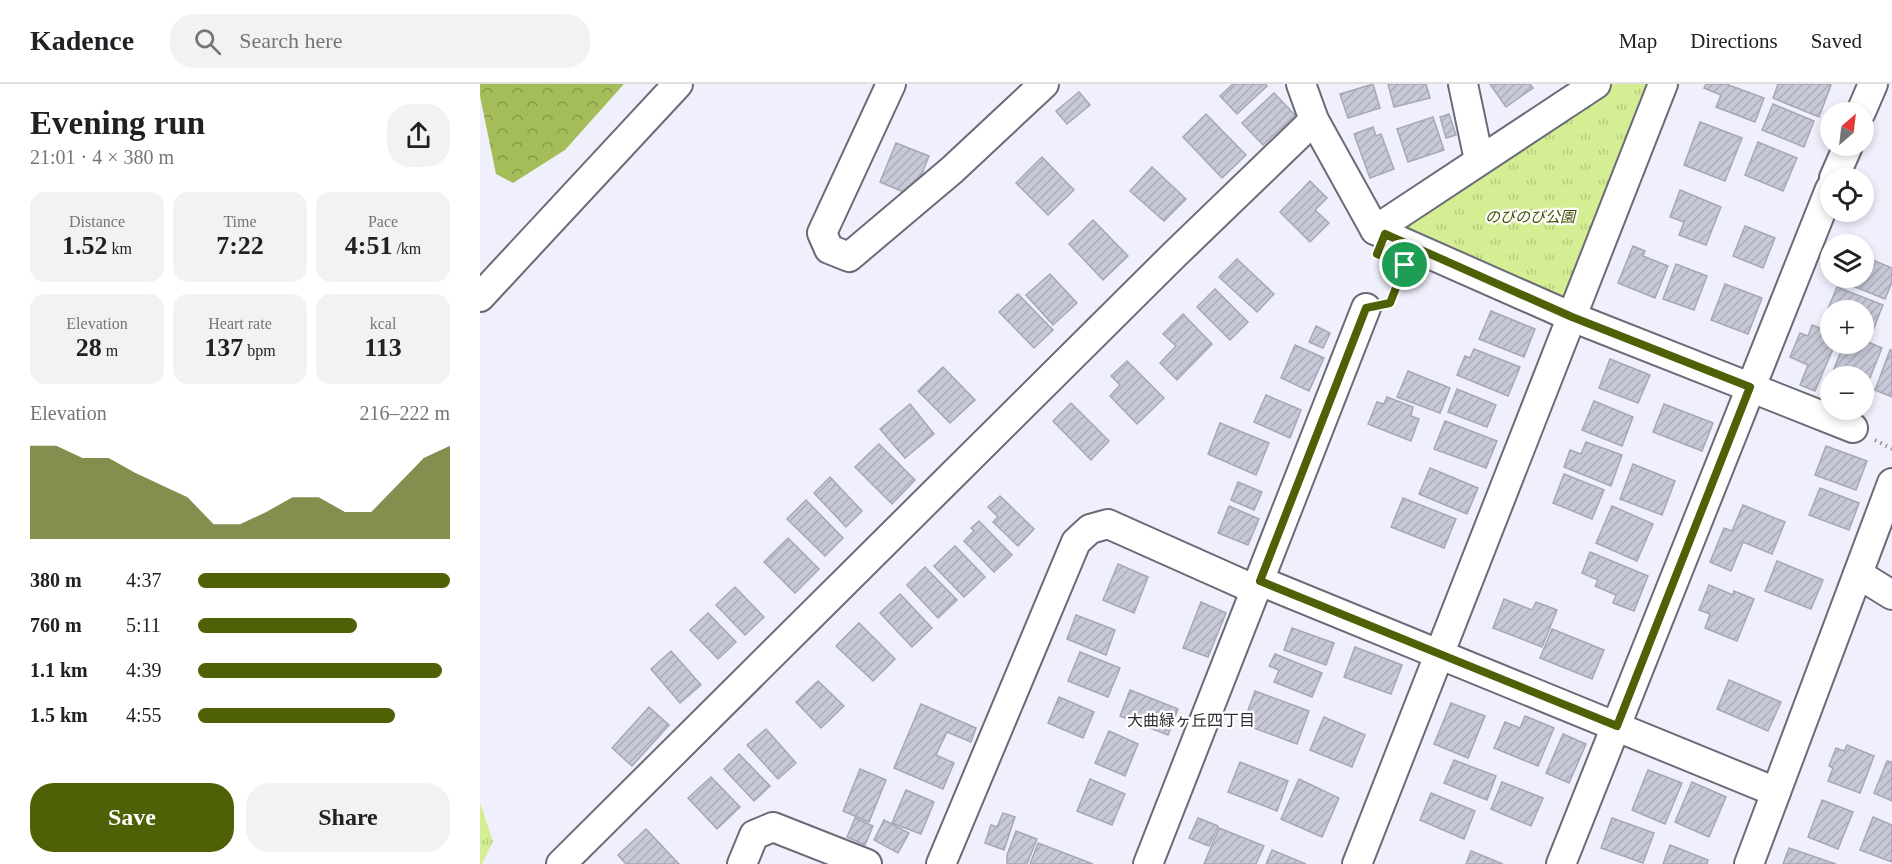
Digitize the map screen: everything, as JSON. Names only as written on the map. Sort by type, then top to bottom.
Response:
[{"type":"street","points":[[480,297],[678,84]]},
{"type":"street","points":[[891,84],[822,233],[830,249],[849,257],[952,170],[1044,84]]},
{"type":"street","points":[[1301,84],[1314,120],[1375,230],[1572,317],[1853,428]]},
{"type":"street","points":[[1463,84],[1479,160]]},
{"type":"street","points":[[1375,230],[1596,84]]},
{"type":"street","points":[[1357,864],[1663,84]]},
{"type":"street","points":[[1865,102],[1872,84],[1892,92]]},
{"type":"street","points":[[561,864],[1164,265],[1314,120]]},
{"type":"street","points":[[1561,864],[1820,214]]},
{"type":"street","points":[[1148,864],[1366,308]]},
{"type":"street","points":[[1749,864],[1892,483]]},
{"type":"street","points":[[941,864],[1076,542],[1090,529],[1108,524],[1258,586],[1617,726],[1776,792]]},
{"type":"street","points":[[1858,574],[1892,595]]},
{"type":"street","points":[[742,864],[754,835],[773,828],[867,864]]},
{"type":"path","points":[[1366,308],[1390,303],[1405,265]]},
{"type":"green space","points":[[480,84],[624,84],[565,150],[513,183],[496,174],[480,96]]},
{"type":"green space","name":"のびのび公園","points":[[1596,84],[1663,84],[1572,317],[1375,230]]},
{"type":"green space","points":[[480,803],[493,841],[482,864],[480,864]]},
{"type":"building","points":[[1233,84],[1266,84],[1267,86],[1237,114],[1220,96]]},
{"type":"building","points":[[1373,84],[1380,108],[1348,118],[1340,94]]},
{"type":"building","points":[[1388,84],[1426,84],[1430,98],[1394,107]]},
{"type":"building","points":[[1490,84],[1530,84],[1533,88],[1506,107]]},
{"type":"building","points":[[1706,84],[1726,84],[1764,98],[1755,122],[1716,107],[1721,95],[1704,88]]},
{"type":"building","points":[[1778,84],[1831,85],[1825,102],[1820,102],[1819,117],[1773,98]]},
{"type":"building","points":[[1079,92],[1090,105],[1067,124],[1056,111]]},
{"type":"building","points":[[1274,93],[1295,115],[1263,145],[1242,123]]},
{"type":"building","points":[[1773,104],[1814,121],[1804,147],[1762,130]]},
{"type":"building","points":[[1206,114],[1246,155],[1222,178],[1183,137]]},
{"type":"building","points":[[1449,114],[1456,135],[1446,138],[1440,117]]},
{"type":"building","points":[[1433,117],[1444,150],[1408,162],[1397,129]]},
{"type":"building","points":[[1700,122],[1742,138],[1725,181],[1684,165]]},
{"type":"building","points":[[1373,127],[1376,136],[1381,134],[1394,169],[1370,178],[1354,134]]},
{"type":"building","points":[[1758,142],[1797,158],[1783,191],[1745,175]]},
{"type":"building","points":[[896,143],[929,156],[913,196],[880,182]]},
{"type":"building","points":[[1042,157],[1074,190],[1048,215],[1016,183]]},
{"type":"building","points":[[1152,167],[1186,199],[1164,221],[1130,191]]},
{"type":"building","points":[[1310,181],[1327,198],[1315,210],[1329,223],[1310,242],[1280,212]]},
{"type":"building","points":[[1680,190],[1721,207],[1706,245],[1679,235],[1684,222],[1670,217]]},
{"type":"building","points":[[1093,220],[1128,256],[1103,280],[1069,244]]},
{"type":"building","points":[[1745,226],[1775,238],[1763,268],[1733,256]]},
{"type":"building","points":[[1633,246],[1645,251],[1643,256],[1668,266],[1655,298],[1618,283]]},
{"type":"building","points":[[1237,259],[1274,294],[1257,312],[1219,277]]},
{"type":"building","points":[[1874,261],[1892,268],[1892,282],[1885,299],[1858,288],[1874,288]]},
{"type":"building","points":[[1676,264],[1707,276],[1694,310],[1663,299]]},
{"type":"building","points":[[1050,274],[1077,303],[1053,325],[1026,295]]},
{"type":"building","points":[[1725,284],[1762,298],[1748,334],[1711,320]]},
{"type":"building","points":[[1837,288],[1840,288],[1870,300],[1832,300]]},
{"type":"building","points":[[1215,289],[1248,322],[1230,340],[1197,307]]},
{"type":"building","points":[[1018,294],[1053,330],[1034,348],[999,312]]},
{"type":"building","points":[[1874,301],[1883,305],[1874,328]]},
{"type":"building","points":[[1491,311],[1535,329],[1524,357],[1479,339]]},
{"type":"building","points":[[1183,314],[1212,344],[1177,380],[1160,363],[1176,346],[1163,334]]},
{"type":"building","points":[[1812,325],[1820,328],[1820,354],[1831,354],[1826,366],[1820,366],[1820,379],[1815,391],[1800,385],[1808,365],[1790,357],[1800,333],[1808,336]]},
{"type":"building","points":[[1316,326],[1330,333],[1323,348],[1309,342]]},
{"type":"building","points":[[1295,345],[1324,358],[1309,391],[1281,378]]},
{"type":"building","points":[[1874,345],[1882,348],[1874,368],[1835,366],[1840,354],[1874,354]]},
{"type":"building","points":[[1474,349],[1520,367],[1508,396],[1457,375],[1465,356],[1470,358]]},
{"type":"building","points":[[1890,350],[1892,350],[1892,397],[1875,390]]},
{"type":"building","points":[[1610,359],[1650,375],[1638,403],[1599,388]]},
{"type":"building","points":[[1127,361],[1164,398],[1137,424],[1110,396],[1120,385],[1111,376]]},
{"type":"building","points":[[943,367],[975,400],[950,423],[918,391]]},
{"type":"building","points":[[1408,371],[1450,388],[1440,413],[1397,397]]},
{"type":"building","points":[[1457,389],[1496,405],[1487,427],[1448,412]]},
{"type":"building","points":[[1266,395],[1301,410],[1290,438],[1254,422]]},
{"type":"building","points":[[1387,397],[1413,407],[1411,416],[1419,419],[1411,441],[1368,424],[1377,402],[1384,404]]},
{"type":"building","points":[[1594,401],[1633,417],[1622,446],[1582,430]]},
{"type":"building","points":[[1071,403],[1109,441],[1091,460],[1053,421]]},
{"type":"building","points":[[910,404],[934,434],[905,458],[880,429]]},
{"type":"building","points":[[1664,404],[1713,423],[1702,451],[1653,432]]},
{"type":"building","points":[[1445,421],[1497,441],[1486,468],[1434,449]]},
{"type":"building","points":[[1220,423],[1269,443],[1256,475],[1208,454]]},
{"type":"building","points":[[1586,442],[1622,455],[1611,486],[1564,467],[1570,450],[1581,454]]},
{"type":"building","points":[[879,444],[915,480],[892,504],[855,467]]},
{"type":"building","points":[[1826,446],[1867,461],[1856,490],[1815,475]]},
{"type":"building","points":[[1633,464],[1675,481],[1662,515],[1620,499]]},
{"type":"building","points":[[1430,468],[1478,488],[1467,514],[1419,494]]},
{"type":"building","points":[[1564,474],[1604,490],[1592,519],[1553,503]]},
{"type":"building","points":[[830,477],[862,511],[846,527],[814,493]]},
{"type":"building","points":[[1238,482],[1262,492],[1254,510],[1231,500]]},
{"type":"building","points":[[1820,488],[1859,503],[1849,530],[1809,515]]},
{"type":"building","points":[[1000,496],[1034,529],[1018,546],[993,522],[998,517],[988,507]]},
{"type":"building","points":[[1403,498],[1456,519],[1444,548],[1391,527]]},
{"type":"building","points":[[806,500],[843,538],[825,556],[787,519]]},
{"type":"building","points":[[1743,505],[1785,522],[1772,554],[1743,542],[1731,571],[1710,562],[1724,528],[1732,531]]},
{"type":"building","points":[[1229,506],[1259,519],[1248,545],[1218,533]]},
{"type":"building","points":[[1612,506],[1653,524],[1637,561],[1596,543]]},
{"type":"building","points":[[979,521],[1012,555],[994,572],[964,541],[974,531],[971,528]]},
{"type":"building","points":[[788,538],[819,569],[795,593],[764,562]]},
{"type":"building","points":[[955,546],[985,577],[964,597],[934,566]]},
{"type":"building","points":[[1590,552],[1648,576],[1634,611],[1613,603],[1616,595],[1595,586],[1598,580],[1582,573]]},
{"type":"building","points":[[1777,561],[1823,580],[1811,609],[1765,591]]},
{"type":"building","points":[[1118,564],[1148,577],[1134,613],[1103,600]]},
{"type":"building","points":[[925,567],[957,600],[938,618],[907,585]]},
{"type":"building","points":[[1709,585],[1733,595],[1734,591],[1754,599],[1737,641],[1705,628],[1710,614],[1699,610]]},
{"type":"building","points":[[735,587],[764,617],[745,635],[716,605]]},
{"type":"building","points":[[900,594],[932,628],[912,647],[880,613]]},
{"type":"building","points":[[1504,599],[1532,610],[1536,602],[1557,610],[1542,647],[1493,628]]},
{"type":"building","points":[[1201,602],[1226,613],[1208,657],[1183,648]]},
{"type":"building","points":[[708,613],[736,642],[718,659],[690,630]]},
{"type":"building","points":[[1076,615],[1115,630],[1106,655],[1067,639]]},
{"type":"building","points":[[859,623],[895,659],[873,681],[836,646]]},
{"type":"building","points":[[1292,628],[1334,643],[1326,665],[1284,650]]},
{"type":"building","points":[[1552,629],[1604,650],[1592,679],[1540,658]]},
{"type":"building","points":[[1355,647],[1402,665],[1391,694],[1344,677]]},
{"type":"building","points":[[671,651],[701,685],[680,703],[651,669]]},
{"type":"building","points":[[1080,652],[1120,668],[1108,697],[1068,681]]},
{"type":"building","points":[[1275,654],[1322,673],[1312,697],[1274,682],[1279,670],[1269,666]]},
{"type":"building","points":[[1729,680],[1781,702],[1768,731],[1717,709]]},
{"type":"building","points":[[818,681],[844,706],[821,728],[796,702]]},
{"type":"building","points":[[1130,690],[1178,709],[1168,735],[1120,716]]},
{"type":"building","points":[[1255,691],[1309,711],[1297,744],[1243,724]]},
{"type":"building","points":[[1059,697],[1094,712],[1083,738],[1048,723]]},
{"type":"building","points":[[1451,703],[1485,716],[1468,758],[1434,744]]},
{"type":"building","points":[[921,704],[976,728],[971,742],[947,732],[936,755],[954,763],[943,789],[894,768]]},
{"type":"building","points":[[649,707],[669,725],[632,766],[612,748]]},
{"type":"building","points":[[1525,716],[1554,728],[1538,766],[1494,748],[1505,722],[1520,728]]},
{"type":"building","points":[[1324,717],[1365,735],[1352,767],[1310,750]]},
{"type":"building","points":[[766,729],[796,763],[778,779],[747,745]]},
{"type":"building","points":[[1109,731],[1138,744],[1125,776],[1095,763]]},
{"type":"building","points":[[1563,734],[1586,744],[1569,783],[1546,773]]},
{"type":"building","points":[[1847,745],[1874,756],[1860,793],[1828,781],[1833,768],[1829,766],[1836,748],[1844,751]]},
{"type":"building","points":[[739,754],[770,786],[754,801],[724,769]]},
{"type":"building","points":[[1454,760],[1496,776],[1487,800],[1444,783]]},
{"type":"building","points":[[1887,761],[1892,762],[1892,801],[1874,793]]},
{"type":"building","points":[[1240,762],[1288,781],[1277,811],[1228,792]]},
{"type":"building","points":[[860,769],[886,780],[869,822],[843,811]]},
{"type":"building","points":[[1648,770],[1682,783],[1665,824],[1632,810]]},
{"type":"building","points":[[711,777],[740,807],[717,829],[688,798]]},
{"type":"building","points":[[1090,779],[1125,794],[1112,825],[1077,811]]},
{"type":"building","points":[[1299,779],[1339,798],[1322,837],[1281,819]]},
{"type":"building","points":[[1502,782],[1543,798],[1531,826],[1491,809]]},
{"type":"building","points":[[1692,782],[1726,797],[1709,837],[1675,822]]},
{"type":"building","points":[[906,790],[934,802],[921,834],[892,823]]},
{"type":"building","points":[[1431,793],[1475,811],[1464,839],[1420,820]]},
{"type":"building","points":[[1822,800],[1853,812],[1838,849],[1808,837]]},
{"type":"building","points":[[1003,813],[1015,817],[1004,850],[985,843],[991,825],[997,827]]},
{"type":"building","points":[[1873,817],[1892,825],[1892,862],[1860,850]]},
{"type":"building","points":[[855,818],[873,826],[865,845],[847,837]]},
{"type":"building","points":[[1198,818],[1218,826],[1209,846],[1189,838]]},
{"type":"building","points":[[1612,818],[1654,833],[1643,863],[1601,848]]},
{"type":"building","points":[[884,820],[909,833],[898,853],[874,840]]},
{"type":"building","points":[[1219,828],[1264,846],[1256,864],[1204,864]]},
{"type":"building","points":[[646,829],[679,864],[626,864],[618,855]]},
{"type":"building","points":[[1016,831],[1037,839],[1027,864],[1007,864],[1007,855]]},
{"type":"building","points":[[1038,843],[1093,864],[1030,864]]},
{"type":"building","points":[[1670,845],[1708,860],[1707,864],[1663,864]]},
{"type":"building","points":[[1789,848],[1836,864],[1783,864]]},
{"type":"building","points":[[1272,850],[1306,864],[1266,864]]},
{"type":"building","points":[[1471,851],[1503,864],[1466,864]]},
{"type":"district","name":"大曲緑ヶ丘四丁目","points":[[1191,720]]},
{"type":"route","points":[[1385,234],[1572,317],[1750,387],[1617,726],[1260,581],[1366,308],[1390,303],[1405,265],[1377,254],[1385,234]]}]
